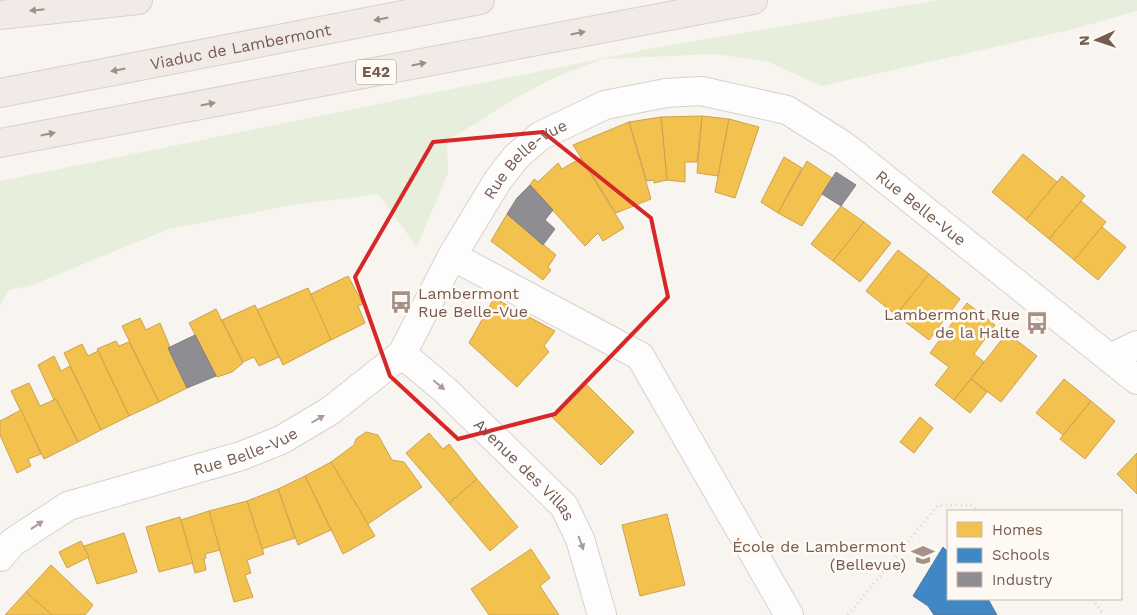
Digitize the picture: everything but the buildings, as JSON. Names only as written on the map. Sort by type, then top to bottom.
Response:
[{"type":"highway","points":[[0,15],[138,0]]},
{"type":"highway","name":"Viaduc de Lambermont","points":[[0,93],[480,0]]},
{"type":"highway","name":"E42","points":[[0,143],[752,0]]},
{"type":"street","name":"Rue Belle-Vue","points":[[0,557],[13,542],[68,506],[241,456],[280,440],[330,411],[402,354],[452,256],[498,180],[516,157],[540,136],[605,105],[666,93],[701,91],[787,110],[843,145],[1137,380]]},
{"type":"street","points":[[452,256],[640,356],[789,615]]},
{"type":"street","points":[[1110,358],[1137,346]]},
{"type":"street","name":"Avenue des Villas","points":[[402,354],[445,390],[564,506],[580,539],[602,615]]},
{"type":"path","points":[[848,615],[938,505],[971,505],[978,510]]},
{"type":"path","points":[[1093,600],[1104,615]]},
{"type":"highlighted area","points":[[543,132],[651,218],[668,297],[555,414],[458,439],[390,376],[355,277],[433,142]]},
{"type":"green space","points":[[938,0],[1137,0],[1137,11],[1074,29],[822,86],[766,61],[714,54],[603,59],[558,76],[519,96],[447,141],[448,173],[417,247],[378,194],[292,205],[169,229],[32,285],[9,290],[0,305],[0,181],[659,47]]},
{"type":"place","name":"Lambermont Rue Belle-Vue","points":[[401,302]]},
{"type":"place","name":"Lambermont Rue de la Halte","points":[[1037,323]]},
{"type":"place","name":"École de Lambermont (Bellevue)","points":[[923,555]]}]
